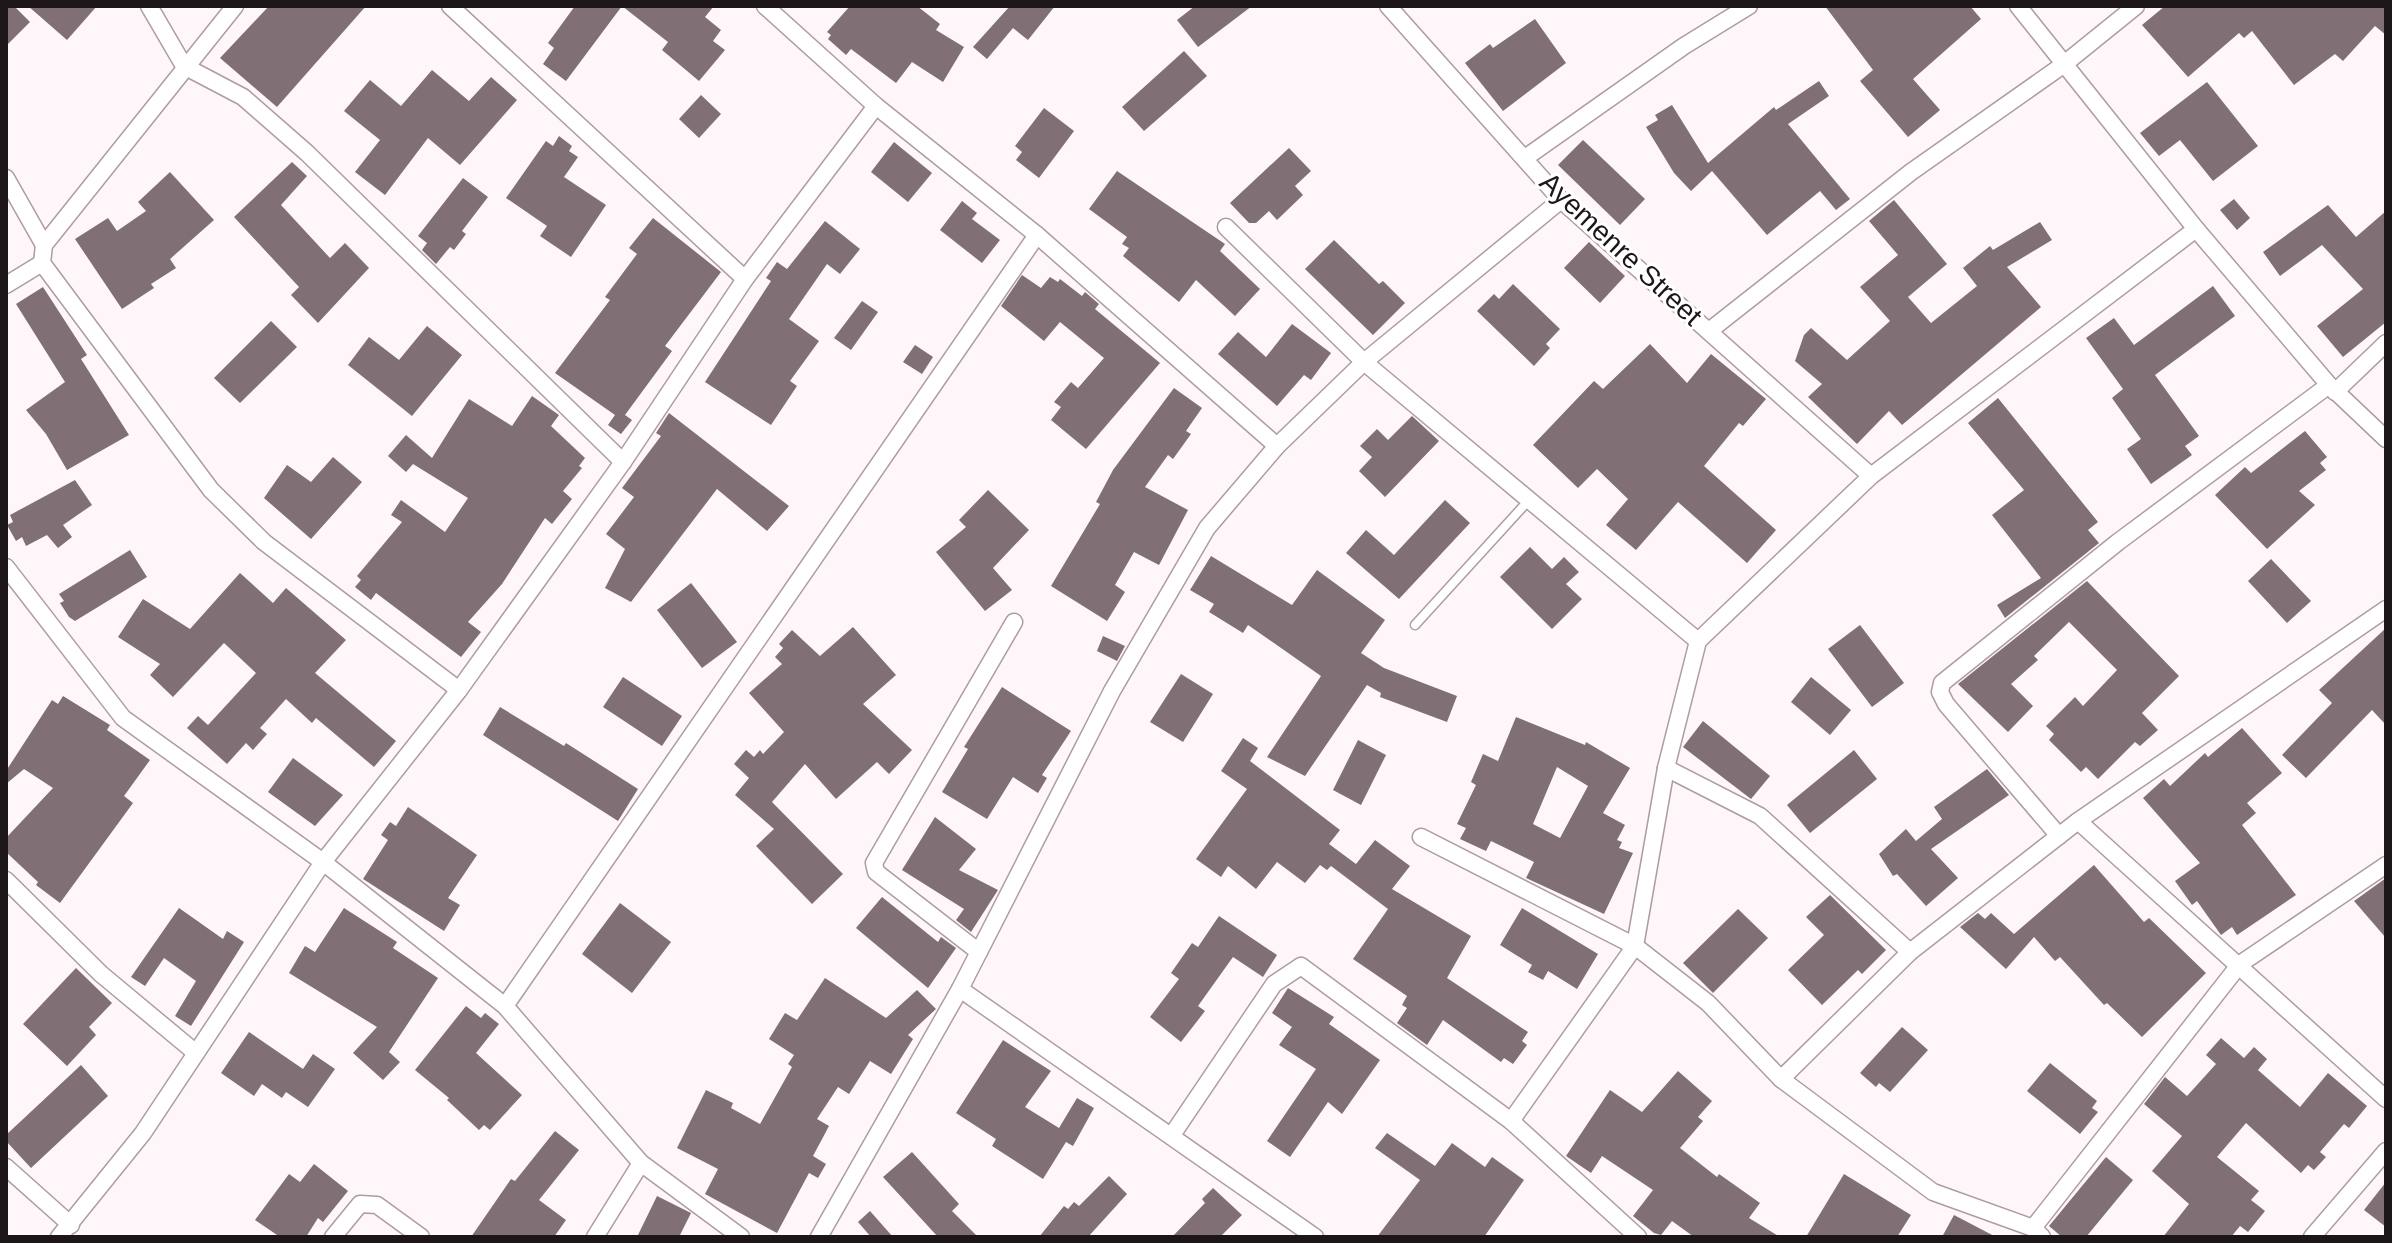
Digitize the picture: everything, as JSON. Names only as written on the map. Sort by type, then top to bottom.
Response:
[{"type":"street","points":[[149,6],[184,66],[243,97],[307,153],[623,462]]},
{"type":"street","points":[[235,6],[44,245],[42,263],[211,490],[264,542],[459,690]]},
{"type":"street","points":[[450,6],[745,279]]},
{"type":"street","points":[[765,6],[876,106],[1037,235],[1277,446]]},
{"type":"street","name":"Ayemenre Street","points":[[1388,6],[1561,200],[1871,476]]},
{"type":"street","points":[[1525,158],[1684,46],[1749,6]]},
{"type":"street","points":[[2018,6],[2196,229],[2332,388],[2386,439]]},
{"type":"street","points":[[1709,331],[1911,172],[2063,65],[2136,6]]},
{"type":"street","points":[[6,1167],[65,1231],[143,1133],[323,862],[459,690],[623,462],[745,279],[876,106]]},
{"type":"street","points":[[6,178],[44,245]]},
{"type":"street","points":[[819,1237],[960,989],[1112,691],[1207,528],[1277,446],[1364,362],[1561,200]]},
{"type":"street","points":[[1226,227],[1364,362],[1698,641]]},
{"type":"street","points":[[1511,1121],[1635,946],[1666,768],[1698,641],[1871,476],[2196,229]]},
{"type":"street","points":[[505,1006],[1037,235]]},
{"type":"street","points":[[6,285],[42,263]]},
{"type":"street","points":[[2059,836],[1946,704],[1940,692],[1942,683],[2118,542],[2332,388],[2386,343]]},
{"type":"street","points":[[6,567],[123,718],[323,862],[505,1006],[641,1163],[741,1237]]},
{"type":"street","points":[[1781,1079],[1910,952],[2078,821],[2386,609]]},
{"type":"street","points":[[979,952],[876,872],[874,863],[1014,622]]},
{"type":"street","points":[[1666,768],[1760,816],[1910,952]]},
{"type":"street","points":[[2078,821],[2386,1099]]},
{"type":"street","points":[[1421,837],[1635,946],[1708,1003],[1781,1079],[1933,1192],[2038,1233],[2240,964],[2386,865]]},
{"type":"street","points":[[6,880],[101,974],[196,1053]]},
{"type":"street","points":[[1172,1135],[1274,984],[1301,966],[1511,1121],[1638,1237]]},
{"type":"street","points":[[960,989],[1315,1237]]},
{"type":"street","points":[[2312,1237],[2386,1151]]},
{"type":"street","points":[[595,1237],[641,1163]]},
{"type":"street","points":[[333,1237],[360,1204],[377,1205],[421,1237]]},
{"type":"lane","points":[[1415,625],[1529,500]]},
{"type":"building","points":[[6,6],[14,6],[30,22],[6,46]]},
{"type":"building","points":[[28,6],[97,6],[67,40]]},
{"type":"building","points":[[269,6],[366,6],[277,107],[220,58]]},
{"type":"building","points":[[575,6],[622,6],[566,81],[543,64],[554,48],[548,43]]},
{"type":"building","points":[[622,6],[714,6],[705,17],[721,30],[713,41],[725,50],[699,81],[662,50],[668,42]]},
{"type":"building","points":[[850,6],[917,6],[940,24],[936,30],[964,47],[943,82],[912,62],[896,83],[851,49],[846,55],[828,39],[831,35],[827,32]]},
{"type":"building","points":[[1010,6],[1055,6],[1028,40],[1013,28],[987,59],[973,47]]},
{"type":"building","points":[[1195,6],[1252,6],[1198,47],[1177,20]]},
{"type":"building","points":[[1825,6],[1970,6],[1981,19],[1913,79],[1940,110],[1908,137],[1860,81],[1873,70]]},
{"type":"building","points":[[2165,6],[2386,6],[2386,35],[2375,26],[2343,61],[2335,54],[2294,85],[2252,31],[2244,38],[2239,33],[2188,77],[2142,25]]},
{"type":"building","points":[[1535,19],[1566,63],[1503,111],[1465,63],[1490,44],[1493,48]]},
{"type":"building","points":[[1184,51],[1207,76],[1144,131],[1122,107]]},
{"type":"building","points":[[432,70],[469,101],[491,77],[517,100],[460,165],[428,138],[385,195],[355,172],[380,140],[344,111],[370,80],[401,106]]},
{"type":"building","points":[[1819,81],[1829,96],[1788,124],[1850,199],[1836,210],[1820,191],[1767,235],[1712,171],[1691,191],[1674,173],[1646,127],[1658,120],[1655,115],[1672,105],[1708,163],[1774,107],[1776,110]]},
{"type":"building","points":[[2207,82],[2258,146],[2213,181],[2180,140],[2159,156],[2140,133]]},
{"type":"building","points":[[701,95],[721,114],[699,138],[679,119]]},
{"type":"building","points":[[1044,108],[1074,131],[1039,178],[1016,160],[1022,152],[1015,146]]},
{"type":"building","points":[[559,136],[572,146],[569,151],[578,157],[564,177],[606,205],[571,257],[540,236],[547,226],[506,198],[546,141],[553,146]]},
{"type":"building","points":[[1583,140],[1645,199],[1620,225],[1558,165]]},
{"type":"building","points":[[894,142],[932,173],[908,202],[871,172]]},
{"type":"building","points":[[1289,148],[1311,171],[1295,186],[1303,195],[1277,220],[1269,211],[1256,223],[1249,223],[1230,203]]},
{"type":"building","points":[[292,162],[307,176],[281,205],[330,258],[345,243],[369,268],[318,323],[291,295],[299,287],[234,217]]},
{"type":"building","points":[[1117,171],[1225,244],[1220,251],[1260,289],[1235,316],[1196,280],[1179,302],[1123,256],[1129,248],[1122,244],[1127,237],[1089,209]]},
{"type":"building","points":[[170,172],[214,220],[170,259],[176,268],[151,284],[154,288],[122,309],[75,239],[108,218],[117,231],[146,211],[138,202]]},
{"type":"building","points":[[463,178],[488,197],[462,231],[466,234],[454,250],[450,247],[436,264],[422,250],[427,243],[418,236]]},
{"type":"building","points":[[2234,199],[2250,218],[2237,230],[2220,210]]},
{"type":"building","points":[[1894,200],[1947,264],[1908,297],[1931,323],[1977,286],[1963,268],[1990,246],[1993,250],[2040,222],[2052,240],[2007,267],[2041,307],[1902,425],[1889,411],[1857,444],[1808,397],[1822,384],[1795,361],[1804,335],[1811,328],[1847,360],[1890,321],[1860,287],[1898,255],[1869,221]]},
{"type":"building","points":[[962,201],[977,213],[972,219],[1000,240],[982,263],[940,230]]},
{"type":"building","points":[[2328,205],[2356,237],[2386,211],[2386,322],[2343,357],[2317,326],[2363,289],[2322,245],[2280,276],[2263,252]]},
{"type":"building","points":[[653,218],[721,272],[665,346],[672,351],[625,415],[632,420],[621,434],[608,425],[615,415],[555,373],[610,300],[605,297],[637,254],[629,248]]},
{"type":"building","points":[[825,221],[860,249],[840,274],[827,264],[789,319],[819,341],[790,381],[797,386],[771,425],[705,382],[771,281],[766,278],[777,262],[787,269]]},
{"type":"building","points":[[1334,240],[1379,284],[1383,281],[1405,303],[1373,335],[1305,269]]},
{"type":"building","points":[[1589,242],[1625,276],[1600,303],[1564,268]]},
{"type":"building","points":[[1022,275],[1041,288],[1050,277],[1058,282],[1060,279],[1082,296],[1085,292],[1099,304],[1095,309],[1160,363],[1086,449],[1051,420],[1061,407],[1054,402],[1071,382],[1078,388],[1104,358],[1060,322],[1044,341],[1001,306]]},
{"type":"building","points":[[1513,284],[1560,329],[1546,344],[1550,348],[1534,366],[1477,311],[1494,294],[1499,299]]},
{"type":"building","points":[[2213,286],[2235,316],[2155,375],[2199,436],[2185,446],[2192,455],[2151,484],[2127,449],[2141,439],[2112,398],[2123,389],[2086,338],[2114,318],[2134,345]]},
{"type":"building","points":[[43,287],[87,355],[81,359],[129,435],[67,470],[46,434],[26,410],[65,382],[16,304]]},
{"type":"building","points":[[862,301],[878,312],[851,350],[834,338]]},
{"type":"building","points":[[271,321],[297,347],[240,403],[214,378]]},
{"type":"building","points":[[1292,324],[1331,353],[1311,380],[1304,375],[1277,406],[1218,354],[1238,332],[1266,357]]},
{"type":"building","points":[[427,326],[462,355],[412,416],[348,365],[369,337],[399,360]]},
{"type":"building","points":[[1650,344],[1687,383],[1711,354],[1766,399],[1743,426],[1739,423],[1704,466],[1776,530],[1747,563],[1678,502],[1636,550],[1606,525],[1628,499],[1597,469],[1578,488],[1533,445],[1594,381],[1603,389]]},
{"type":"building","points":[[915,345],[933,357],[922,374],[903,362]]},
{"type":"building","points":[[1174,388],[1202,408],[1186,431],[1191,434],[1173,459],[1168,455],[1145,487],[1188,510],[1159,565],[1134,552],[1115,585],[1125,592],[1107,621],[1051,586],[1100,504],[1096,502],[1113,470]]},
{"type":"building","points":[[532,396],[559,415],[551,426],[585,458],[579,466],[582,468],[563,491],[572,499],[552,524],[545,518],[502,584],[468,622],[481,632],[461,657],[376,593],[371,600],[355,587],[361,580],[357,576],[402,522],[391,515],[401,500],[445,532],[468,498],[413,464],[406,472],[388,456],[406,435],[432,458],[469,399],[512,426]]},
{"type":"building","points":[[1998,398],[2098,522],[2088,530],[2099,543],[2005,618],[1997,605],[2041,578],[1992,515],[2024,490],[1968,423]]},
{"type":"building","points":[[669,413],[789,506],[767,531],[717,489],[631,602],[605,588],[625,549],[606,534],[634,497],[622,488],[661,436],[656,433]]},
{"type":"building","points":[[1412,416],[1439,441],[1385,497],[1359,471],[1372,457],[1360,446],[1377,429],[1388,440]]},
{"type":"building","points":[[2305,431],[2327,457],[2320,463],[2326,470],[2299,491],[2315,505],[2267,549],[2215,495],[2245,467],[2251,473]]},
{"type":"building","points":[[333,457],[362,482],[311,539],[264,498],[287,465],[311,482]]},
{"type":"building","points":[[75,480],[92,505],[63,525],[72,537],[58,548],[47,535],[26,546],[22,537],[16,541],[7,525],[13,522],[10,515]]},
{"type":"building","points":[[988,490],[1029,530],[993,568],[1012,590],[985,611],[936,552],[966,527],[959,520]]},
{"type":"building","points":[[1445,500],[1470,523],[1399,599],[1346,553],[1366,530],[1394,555]]},
{"type":"building","points":[[1530,547],[1552,569],[1564,557],[1579,572],[1566,584],[1582,599],[1552,629],[1500,577]]},
{"type":"building","points":[[130,550],[147,577],[75,621],[69,617],[60,603],[64,601],[59,594]]},
{"type":"building","points":[[1211,556],[1292,605],[1317,570],[1385,620],[1361,653],[1384,668],[1457,696],[1447,722],[1380,697],[1381,693],[1367,685],[1305,776],[1267,757],[1321,676],[1248,625],[1243,633],[1209,612],[1214,604],[1190,590]]},
{"type":"building","points":[[2271,559],[2311,601],[2287,623],[2248,581]]},
{"type":"building","points":[[240,573],[273,603],[286,588],[346,640],[315,673],[396,741],[374,767],[316,718],[312,723],[286,699],[260,728],[267,734],[253,750],[246,743],[227,764],[187,728],[198,716],[208,725],[256,673],[224,643],[173,697],[150,675],[160,664],[118,637],[143,599],[190,629]]},
{"type":"building","points":[[2087,581],[2179,676],[2142,713],[2158,730],[2140,746],[2135,742],[2098,779],[2086,767],[2081,772],[2049,740],[2054,734],[2046,726],[2075,697],[2083,706],[2117,670],[2069,622],[2034,656],[2038,660],[2011,684],[2033,706],[2008,732],[1958,684]]},
{"type":"building","points":[[691,583],[737,642],[702,668],[657,610]]},
{"type":"building","points":[[1860,625],[1904,683],[1872,707],[1828,649]]},
{"type":"building","points":[[853,627],[896,675],[863,704],[912,750],[889,774],[877,762],[836,799],[805,764],[772,802],[843,874],[812,904],[756,846],[774,829],[735,795],[749,778],[734,764],[746,750],[754,757],[760,750],[763,754],[784,732],[749,693],[782,664],[775,657],[783,648],[779,644],[792,630],[820,656]]},
{"type":"building","points":[[2386,628],[2386,725],[2372,710],[2306,778],[2282,755],[2332,703],[2319,690]]},
{"type":"building","points":[[1103,636],[1125,646],[1117,661],[1097,651]]},
{"type":"building","points":[[1181,674],[1213,694],[1183,742],[1150,722]]},
{"type":"building","points":[[623,677],[682,716],[662,746],[603,707]]},
{"type":"building","points":[[1811,677],[1851,710],[1830,735],[1791,702]]},
{"type":"building","points":[[1002,687],[1071,731],[1042,775],[1047,778],[1038,793],[1013,777],[987,819],[942,792],[968,749],[964,747]]},
{"type":"building","points":[[63,696],[110,725],[107,730],[150,760],[124,796],[133,803],[60,903],[36,885],[38,882],[6,852],[6,838],[53,788],[24,769],[6,784],[6,771],[52,700],[58,704]]},
{"type":"building","points":[[500,707],[564,746],[566,743],[638,789],[618,821],[483,735]]},
{"type":"building","points":[[1516,717],[1585,745],[1586,742],[1630,768],[1603,813],[1625,825],[1617,840],[1622,842],[1619,848],[1633,853],[1604,914],[1526,878],[1534,862],[1491,841],[1486,851],[1460,839],[1466,828],[1457,824],[1476,785],[1471,782],[1483,754],[1498,761]],"holes":[[[1557,767],[1588,786],[1560,838],[1533,824]]]},
{"type":"building","points":[[1703,721],[1770,776],[1751,799],[1683,747]]},
{"type":"building","points":[[2242,728],[2282,773],[2247,803],[2256,813],[2242,825],[2296,895],[2237,935],[2232,927],[2221,935],[2197,901],[2192,905],[2175,881],[2200,863],[2143,798],[2164,779],[2170,786],[2205,753],[2208,757]]},
{"type":"building","points":[[1243,738],[1258,748],[1250,761],[1340,830],[1329,844],[1356,864],[1375,840],[1410,866],[1392,889],[1471,936],[1447,978],[1528,1032],[1522,1041],[1527,1045],[1513,1064],[1504,1058],[1501,1062],[1443,1020],[1427,1045],[1397,1023],[1407,1008],[1402,1005],[1407,996],[1353,959],[1388,909],[1331,866],[1327,870],[1320,865],[1305,883],[1277,862],[1256,889],[1228,866],[1221,877],[1196,859],[1247,789],[1221,771]]},
{"type":"building","points":[[1358,740],[1386,755],[1361,805],[1333,790]]},
{"type":"building","points":[[1854,750],[1877,779],[1810,833],[1787,805]]},
{"type":"building","points":[[293,758],[343,795],[315,826],[268,792]]},
{"type":"building","points":[[1987,769],[2009,795],[1931,849],[1958,878],[1926,906],[1897,874],[1893,876],[1879,854],[1906,829],[1916,841],[1942,819],[1934,807]]},
{"type":"building","points":[[408,807],[477,855],[448,898],[460,905],[444,931],[363,879],[388,840],[381,835],[390,822],[396,826]]},
{"type":"building","points":[[935,817],[976,849],[959,870],[998,890],[971,932],[956,920],[964,909],[902,870]]},
{"type":"building","points":[[2094,865],[2144,922],[2149,918],[2206,973],[2142,1037],[2107,1003],[2104,1005],[2060,957],[2055,961],[2034,937],[2006,969],[1960,927],[1978,913],[1985,919],[1991,913],[2014,934]]},
{"type":"building","points":[[2386,878],[2386,938],[2354,901]]},
{"type":"building","points":[[1830,895],[1886,950],[1862,974],[1858,970],[1822,1005],[1788,970],[1824,935],[1806,917]]},
{"type":"building","points":[[882,897],[938,942],[941,937],[956,948],[928,988],[856,928]]},
{"type":"building","points":[[620,903],[671,942],[632,993],[582,954]]},
{"type":"building","points":[[179,908],[223,939],[227,931],[244,942],[191,1026],[175,1016],[196,981],[164,958],[145,986],[131,977]]},
{"type":"building","points":[[344,908],[397,942],[393,948],[438,978],[389,1052],[400,1062],[383,1080],[353,1053],[377,1027],[289,973],[305,946],[315,952]]},
{"type":"building","points":[[1522,908],[1598,954],[1577,989],[1548,971],[1543,980],[1528,972],[1532,965],[1500,945]]},
{"type":"building","points":[[1738,909],[1768,938],[1713,993],[1683,963]]},
{"type":"building","points":[[1219,916],[1277,955],[1263,977],[1233,957],[1198,1006],[1205,1011],[1181,1042],[1150,1017],[1179,979],[1171,973],[1192,943],[1198,947]]},
{"type":"building","points":[[76,968],[112,1003],[89,1027],[96,1035],[67,1066],[23,1024]]},
{"type":"building","points":[[825,978],[886,1018],[917,990],[936,1009],[908,1035],[913,1039],[891,1074],[870,1061],[849,1094],[838,1087],[817,1119],[829,1126],[813,1156],[826,1164],[818,1178],[809,1173],[777,1233],[705,1194],[718,1169],[677,1148],[706,1090],[733,1103],[731,1108],[760,1124],[792,1067],[788,1064],[794,1055],[769,1039],[785,1013],[797,1020]]},
{"type":"building","points":[[1288,988],[1334,1017],[1329,1024],[1380,1060],[1342,1114],[1328,1102],[1290,1157],[1267,1141],[1316,1069],[1279,1045],[1292,1027],[1272,1013]]},
{"type":"building","points":[[466,1006],[481,1018],[485,1013],[499,1024],[476,1053],[522,1095],[490,1130],[484,1125],[479,1130],[447,1100],[449,1098],[415,1070]]},
{"type":"building","points":[[1902,1027],[1928,1050],[1890,1092],[1879,1083],[1876,1087],[1860,1073]]},
{"type":"building","points":[[249,1032],[303,1069],[313,1054],[335,1069],[308,1107],[286,1092],[282,1098],[262,1084],[254,1096],[221,1073]]},
{"type":"building","points":[[2221,1038],[2244,1058],[2254,1047],[2267,1059],[2258,1070],[2300,1107],[2328,1073],[2367,1106],[2349,1128],[2344,1124],[2320,1152],[2326,1157],[2314,1170],[2308,1165],[2301,1173],[2246,1123],[2217,1157],[2259,1191],[2251,1200],[2265,1211],[2248,1232],[2240,1226],[2231,1237],[2163,1237],[2189,1204],[2152,1171],[2182,1136],[2144,1104],[2165,1077],[2187,1096],[2216,1064],[2206,1055]]},
{"type":"building","points":[[1003,1040],[1051,1071],[1025,1107],[1059,1128],[1077,1098],[1094,1108],[1073,1146],[1066,1142],[1043,1179],[992,1146],[996,1139],[956,1113]]},
{"type":"building","points":[[2050,1063],[2097,1101],[2092,1108],[2098,1112],[2080,1134],[2027,1091]]},
{"type":"building","points":[[81,1065],[108,1096],[31,1168],[6,1141],[6,1135]]},
{"type":"building","points":[[1678,1071],[1712,1101],[1698,1117],[1703,1121],[1680,1148],[1717,1177],[1719,1174],[1760,1203],[1749,1218],[1780,1237],[1694,1237],[1672,1221],[1661,1235],[1654,1233],[1633,1216],[1653,1190],[1602,1156],[1591,1173],[1566,1156],[1610,1090],[1642,1112]]},
{"type":"building","points":[[555,1131],[579,1150],[539,1200],[566,1220],[554,1237],[471,1237],[511,1179],[515,1181]]},
{"type":"building","points":[[1387,1133],[1435,1166],[1452,1143],[1485,1167],[1492,1157],[1524,1180],[1484,1237],[1377,1237],[1420,1180],[1375,1148]]},
{"type":"building","points":[[912,1152],[959,1204],[952,1211],[978,1237],[938,1237],[883,1177]]},
{"type":"building","points":[[2106,1157],[2133,1180],[2086,1237],[2062,1237],[2049,1226]]},
{"type":"building","points":[[314,1164],[348,1191],[323,1222],[318,1218],[306,1237],[280,1237],[255,1220],[289,1174],[300,1182]]},
{"type":"building","points":[[1844,1174],[1911,1215],[1897,1237],[1806,1237]]},
{"type":"building","points":[[1109,1176],[1127,1194],[1088,1237],[1039,1237],[1064,1206],[1068,1209],[1074,1202],[1079,1206]]},
{"type":"building","points":[[2386,1182],[2386,1227],[2364,1210]]},
{"type":"building","points":[[1213,1188],[1242,1215],[1220,1237],[1172,1237],[1205,1203],[1202,1199]]},
{"type":"building","points":[[657,1196],[691,1213],[679,1237],[637,1237]]},
{"type":"building","points":[[870,1211],[893,1237],[871,1237],[858,1222]]},
{"type":"building","points":[[1954,1215],[1996,1237],[1942,1237]]}]
